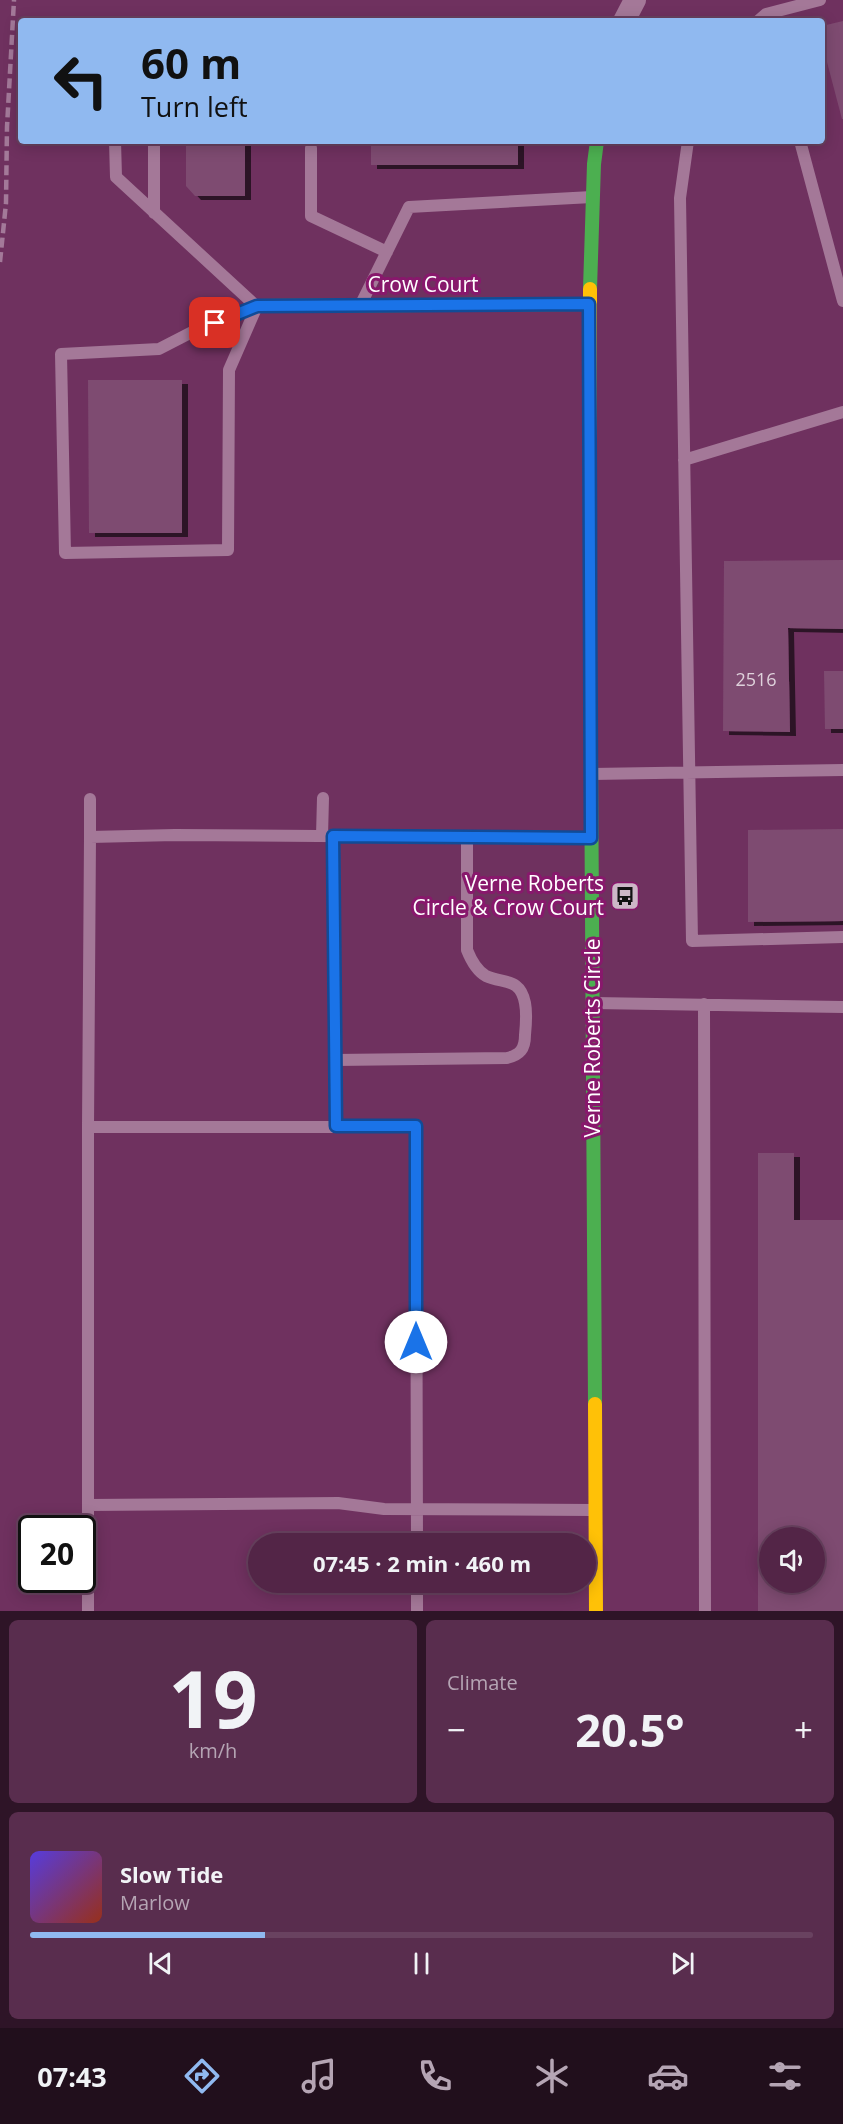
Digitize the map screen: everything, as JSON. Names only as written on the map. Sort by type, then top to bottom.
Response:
[{"type":"street","points":[[626,18],[635,0]]},
{"type":"street","name":"Verne Roberts Circle","points":[[596,1611],[589,304],[597,144]]},
{"type":"street","name":"Crow Court","points":[[257,306],[589,304]]},
{"type":"lane","points":[[767,18],[820,0]]},
{"type":"lane","points":[[115,144],[116,177],[257,306]]},
{"type":"lane","points":[[154,144],[154,213]]},
{"type":"lane","points":[[688,144],[680,198],[692,941],[843,938]]},
{"type":"lane","points":[[801,144],[843,301]]},
{"type":"lane","points":[[311,148],[311,216],[387,252]]},
{"type":"lane","points":[[360,306],[409,207],[593,197]]},
{"type":"lane","points":[[257,306],[229,370],[228,550],[65,553],[61,354],[159,349],[194,331],[257,306]]},
{"type":"lane","points":[[684,460],[843,412]]},
{"type":"lane","points":[[591,774],[843,770]]},
{"type":"lane","points":[[323,798],[327,836],[336,1126]]},
{"type":"lane","points":[[88,1611],[90,799]]},
{"type":"lane","points":[[90,837],[591,838]]},
{"type":"lane","points":[[335,1060],[507,1058],[517,1055],[523,1048],[526,1012],[525,1000],[520,991],[512,981],[486,976],[472,962],[467,950],[467,837]]},
{"type":"lane","points":[[592,1003],[843,1006]]},
{"type":"lane","points":[[704,1004],[705,1611]]},
{"type":"lane","points":[[88,1127],[416,1126],[417,1533]]},
{"type":"lane","points":[[88,1505],[338,1503],[384,1509],[595,1510]]},
{"type":"lane","points":[[417,1593],[417,1611]]},
{"type":"building","points":[[843,21],[843,119],[825,54],[825,25]]},
{"type":"building","points":[[186,144],[245,144],[245,196],[195,196],[186,186]]},
{"type":"building","points":[[371,144],[518,144],[518,165],[371,165]]},
{"type":"building","points":[[88,380],[182,380],[182,533],[89,533]]},
{"type":"building","points":[[843,560],[843,629],[788,628],[790,732],[723,731],[724,561]]},
{"type":"building","points":[[824,671],[843,671],[843,729],[825,729]]},
{"type":"building","points":[[843,829],[843,921],[748,922],[748,830]]},
{"type":"building","points":[[758,1153],[794,1153],[794,1220],[843,1220],[843,1611],[758,1611]]},
{"type":"railway","points":[[0,262],[6,203],[7,127],[14,0]]},
{"type":"traffic: fast","points":[[590,289],[597,144]]},
{"type":"traffic: fast","points":[[257,306],[589,304]]},
{"type":"traffic: fast","points":[[591,752],[595,1404]]},
{"type":"traffic: slow","points":[[590,289],[590,518]]},
{"type":"traffic: slow","points":[[595,1404],[596,1611]]},
{"type":"traffic: jam","points":[[590,518],[591,752]]},
{"type":"place","name":"Verne Roberts Circle & Crow Court","points":[[625,896]]},
{"type":"route","points":[[215,323],[257,306],[589,304],[591,838],[333,836],[336,1126],[416,1126],[416,1342]]}]
